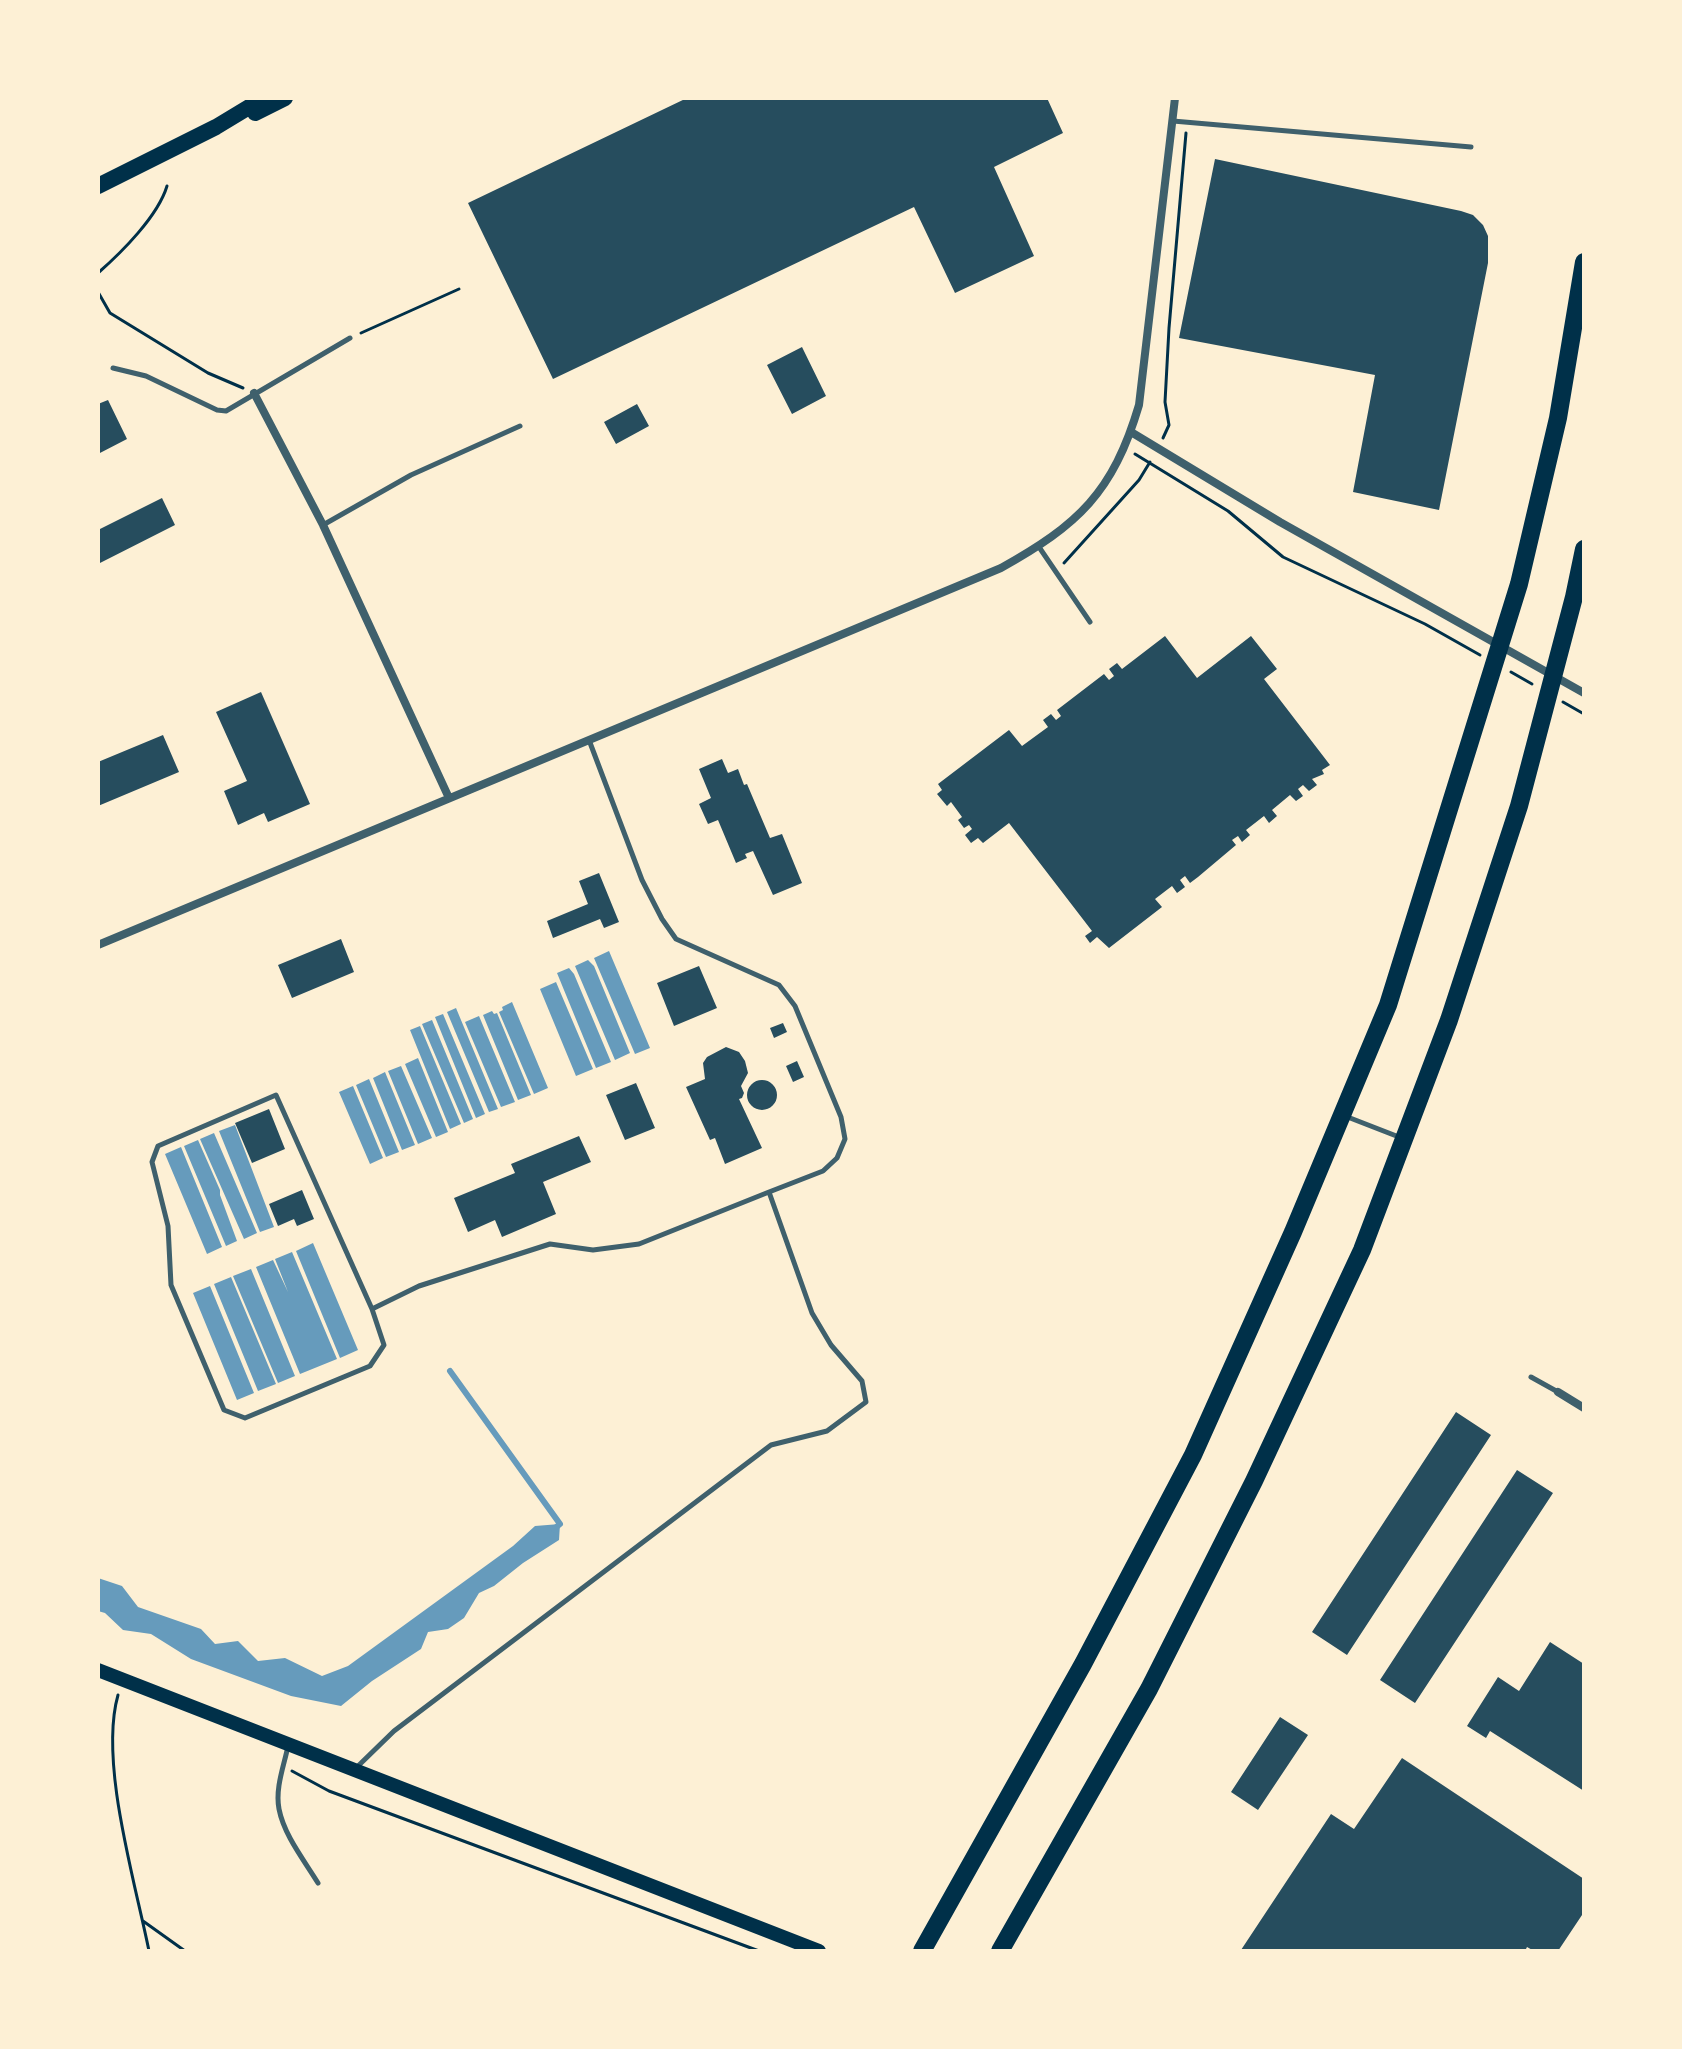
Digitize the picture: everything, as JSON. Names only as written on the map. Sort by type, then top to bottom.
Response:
[{"type":"highway","points":[[922,1951],[1083,1664],[1193,1455],[1388,1005],[1519,584],[1558,418],[1584,262]]},
{"type":"highway","points":[[1000,1951],[1149,1689],[1254,1481],[1362,1250],[1449,1020],[1519,806],[1584,549]]},
{"type":"main road","points":[[216,127],[264,98]]},
{"type":"main road","points":[[98,186],[216,127],[285,98]]},
{"type":"main road","points":[[98,1670],[819,1951]]},
{"type":"street","points":[[98,945],[1001,568],[1065,529],[1087,508],[1124,447],[1139,405],[1175,98]]},
{"type":"street","points":[[254,393],[323,525],[449,798]]},
{"type":"street","points":[[1131,432],[1280,522],[1584,693]]},
{"type":"street","points":[[1558,1392],[1584,1408]]},
{"type":"lane","points":[[1173,121],[1471,147]]},
{"type":"lane","points":[[113,368],[146,376],[217,410],[226,411],[350,338]]},
{"type":"lane","points":[[323,525],[411,475],[520,426]]},
{"type":"lane","points":[[1039,547],[1090,622]]},
{"type":"lane","points":[[372,1309],[419,1286],[550,1244],[593,1250],[639,1244],[823,1171],[837,1158],[845,1139],[841,1117],[795,1006],[779,985],[676,939],[662,919],[642,880],[589,740]]},
{"type":"lane","points":[[276,1095],[372,1309],[384,1345],[370,1366],[245,1418],[224,1410],[171,1285],[168,1226],[152,1162],[158,1146],[276,1095]]},
{"type":"lane","points":[[1342,1115],[1404,1139]]},
{"type":"lane","points":[[354,1770],[394,1731],[771,1445],[827,1431],[866,1402],[862,1381],[831,1345],[812,1313],[769,1192]]},
{"type":"lane","points":[[1531,1377],[1558,1392]]},
{"type":"lane","points":[[289,1745],[279,1787],[279,1809],[291,1839],[318,1883]]},
{"type":"path","points":[[98,273],[127,244],[161,202],[167,186]]},
{"type":"path","points":[[350,338],[459,289]]},
{"type":"path","points":[[98,292],[110,313],[208,373],[254,393]]},
{"type":"path","points":[[1124,447],[1228,511],[1283,557],[1425,624]]},
{"type":"path","points":[[122,1680],[113,1712],[112,1751],[124,1832],[149,1951]]},
{"type":"path","points":[[283,1766],[329,1791],[759,1951]]},
{"type":"path","points":[[143,1921],[185,1951]]},
{"type":"water","points":[[609,951],[650,1048],[635,1054],[594,958]]},
{"type":"water","points":[[588,960],[594,966],[630,1053],[615,1060],[575,966]]},
{"type":"water","points":[[569,968],[611,1062],[596,1068],[557,973]]},
{"type":"water","points":[[556,982],[593,1069],[576,1076],[540,989]]},
{"type":"water","points":[[512,1002],[548,1088],[534,1094],[499,1012]]},
{"type":"water","points":[[456,1008],[498,1109],[489,1112],[447,1012]]},
{"type":"water","points":[[492,1011],[497,1013],[531,1095],[518,1100],[483,1015]]},
{"type":"water","points":[[443,1014],[485,1114],[476,1118],[435,1017]]},
{"type":"water","points":[[479,1016],[515,1102],[501,1107],[465,1022]]},
{"type":"water","points":[[432,1020],[473,1119],[464,1123],[422,1024]]},
{"type":"water","points":[[420,1026],[461,1124],[450,1129],[410,1030]]},
{"type":"water","points":[[418,1058],[448,1132],[436,1137],[405,1064]]},
{"type":"water","points":[[401,1066],[432,1138],[418,1144],[388,1071]]},
{"type":"water","points":[[385,1072],[415,1145],[402,1150],[373,1078]]},
{"type":"water","points":[[369,1079],[399,1152],[386,1157],[356,1085]]},
{"type":"water","points":[[353,1086],[383,1158],[370,1164],[339,1092]]},
{"type":"water","points":[[235,1125],[274,1227],[260,1232],[219,1131]]},
{"type":"water","points":[[214,1133],[257,1233],[244,1239],[200,1139]]},
{"type":"water","points":[[198,1140],[220,1190],[237,1241],[226,1246],[184,1146]]},
{"type":"water","points":[[181,1147],[222,1247],[207,1254],[165,1154]]},
{"type":"water","points":[[313,1243],[358,1350],[340,1358],[296,1251]]},
{"type":"water","points":[[292,1252],[337,1359],[300,1374],[256,1267],[273,1260],[288,1292],[275,1259]]},
{"type":"water","points":[[251,1269],[295,1376],[278,1383],[233,1276]]},
{"type":"water","points":[[231,1277],[276,1384],[258,1391],[214,1284]]},
{"type":"water","points":[[210,1286],[254,1393],[237,1400],[193,1293]]},
{"type":"water","points":[[560,1524],[559,1540],[494,1586],[479,1593],[464,1618],[448,1629],[428,1632],[421,1649],[341,1706],[291,1696],[191,1659],[151,1634],[123,1630],[105,1613],[98,1611],[98,1578],[122,1586],[138,1607],[201,1629],[215,1644],[238,1641],[258,1661],[285,1658],[322,1676],[348,1666],[513,1546],[535,1526]]},
{"type":"building","points":[[687,98],[1047,98],[1063,133],[994,167],[1034,256],[955,293],[914,207],[553,379],[468,203]]},
{"type":"building","points":[[1215,159],[1461,211],[1473,215],[1483,225],[1488,236],[1488,263],[1439,510],[1353,492],[1375,375],[1179,338]]},
{"type":"building","points":[[802,347],[826,396],[792,414],[767,365]]},
{"type":"building","points":[[108,400],[127,439],[98,454],[98,404]]},
{"type":"building","points":[[637,404],[649,426],[616,444],[604,422]]},
{"type":"building","points":[[162,498],[175,525],[98,564],[98,530]]},
{"type":"building","points":[[1165,636],[1197,678],[1251,636],[1277,669],[1264,679],[1330,765],[1322,770],[1324,774],[1312,779],[1317,785],[1309,791],[1303,785],[1298,789],[1303,796],[1296,801],[1290,795],[1272,810],[1277,816],[1269,823],[1264,816],[1246,830],[1250,835],[1242,842],[1238,836],[1232,840],[1236,845],[1198,877],[1190,883],[1185,876],[1180,880],[1185,887],[1177,893],[1172,886],[1155,899],[1162,907],[1109,948],[1097,937],[1090,943],[1085,936],[1092,931],[1009,823],[983,843],[978,838],[971,843],[965,835],[972,829],[969,825],[964,828],[958,820],[962,817],[951,802],[947,806],[937,794],[942,790],[938,784],[1009,730],[1022,746],[1048,727],[1043,720],[1051,714],[1056,720],[1061,716],[1057,710],[1104,674],[1109,680],[1114,676],[1109,669],[1117,663],[1122,669]]},
{"type":"building","points":[[261,692],[310,804],[268,822],[264,813],[238,825],[224,791],[247,781],[216,712]]},
{"type":"building","points":[[163,735],[179,772],[98,806],[98,762]]},
{"type":"building","points":[[722,759],[728,773],[738,769],[770,838],[782,834],[802,883],[773,895],[753,851],[736,863],[718,820],[708,824],[699,804],[711,798],[699,769]]},
{"type":"building","points":[[599,873],[619,922],[604,928],[600,919],[553,938],[547,921],[588,904],[579,881]]},
{"type":"building","points":[[341,939],[354,972],[292,998],[278,965]]},
{"type":"building","points":[[699,966],[717,1008],[674,1026],[657,983]]},
{"type":"building","points":[[783,1023],[787,1032],[774,1038],[770,1028]]},
{"type":"building","points":[[726,1047],[739,1052],[745,1061],[748,1073],[741,1086],[744,1093],[739,1099],[762,1148],[725,1164],[715,1138],[710,1140],[686,1087],[705,1079],[703,1063],[707,1057]]},
{"type":"building","points":[[797,1061],[804,1077],[793,1082],[786,1066]]},
{"type":"building","points":[[762,1080],[768,1081],[776,1089],[776,1101],[768,1109],[762,1110],[756,1109],[748,1101],[747,1095],[748,1089],[756,1081]]},
{"type":"building","points":[[636,1083],[655,1128],[625,1140],[606,1095]]},
{"type":"building","points":[[269,1109],[285,1149],[252,1163],[235,1123]]},
{"type":"building","points":[[579,1136],[591,1162],[543,1182],[556,1214],[502,1237],[495,1220],[468,1232],[454,1198],[515,1173],[511,1164]]},
{"type":"building","points":[[302,1190],[314,1219],[297,1226],[294,1219],[278,1226],[269,1204]]},
{"type":"building","points":[[1456,1412],[1491,1435],[1347,1655],[1312,1632]]},
{"type":"building","points":[[1517,1470],[1553,1493],[1415,1703],[1380,1680]]},
{"type":"building","points":[[1550,1642],[1584,1664],[1584,1791],[1490,1731],[1486,1738],[1467,1726],[1498,1677],[1519,1691]]},
{"type":"building","points":[[1280,1717],[1308,1735],[1258,1810],[1231,1792]]},
{"type":"building","points":[[1402,1758],[1584,1879],[1584,1912],[1558,1951],[1534,1951],[1527,1947],[1525,1951],[1241,1950],[1331,1814],[1354,1829]]},
{"type":"waterway","points":[[450,1371],[560,1524],[554,1529]]}]
